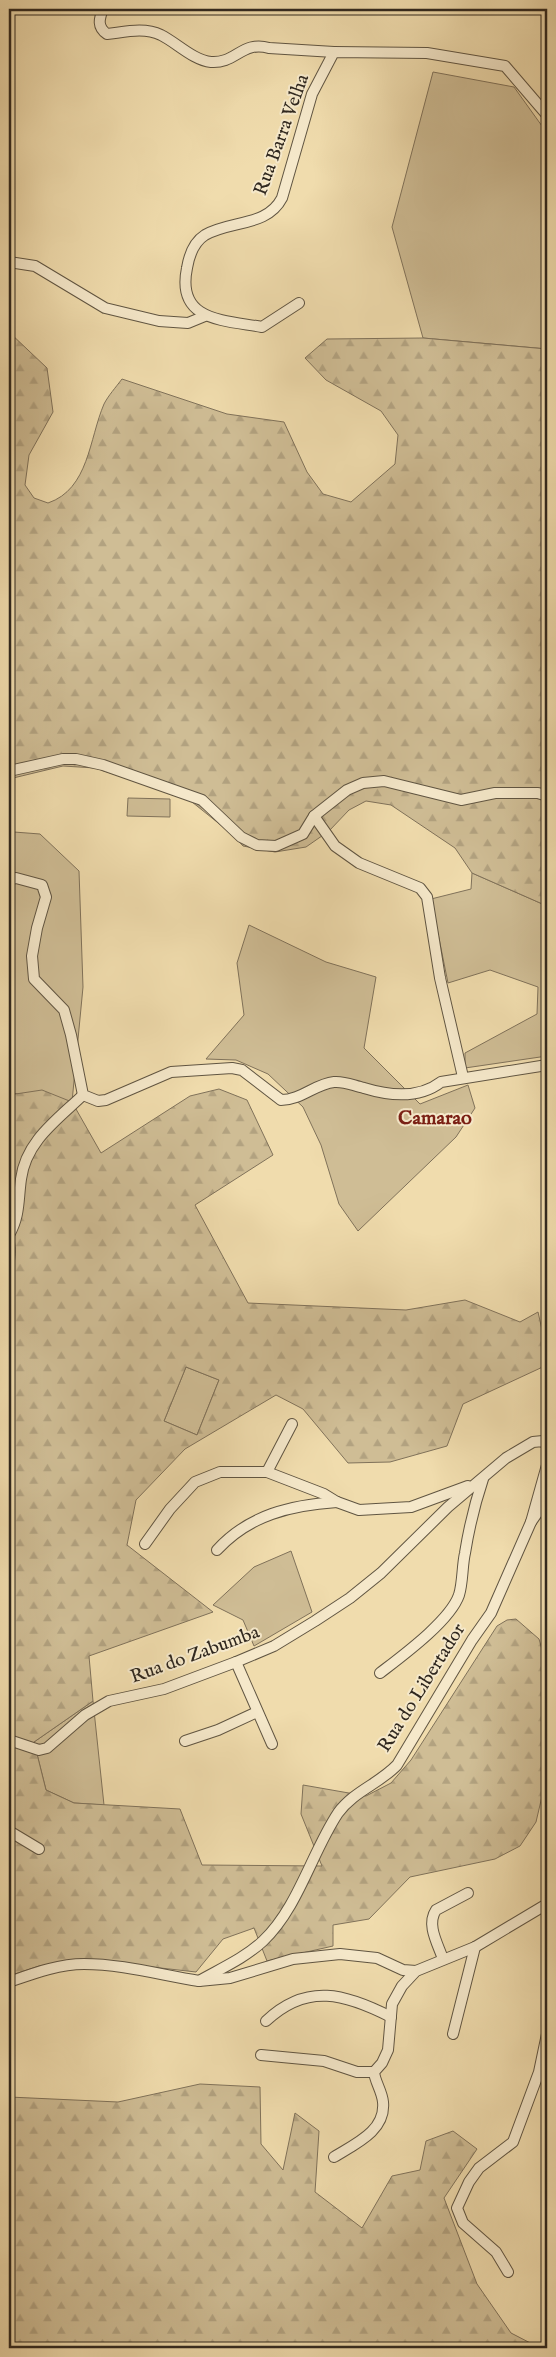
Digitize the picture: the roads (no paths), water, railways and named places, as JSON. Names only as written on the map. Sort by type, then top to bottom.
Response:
[{"type":"street","points":[[103,9],[100,25],[107,34],[137,31],[151,32],[208,61],[222,61],[248,47],[258,45],[268,48],[334,52],[426,53],[505,66],[547,115]]},
{"type":"street","name":"Rua Barra Velha","points":[[205,316],[189,303],[183,285],[190,253],[204,236],[227,227],[239,225],[276,209],[282,198],[312,94],[334,52]]},
{"type":"street","points":[[9,262],[35,266],[105,308],[159,321],[188,323],[205,316],[262,327],[299,303]]},
{"type":"street","points":[[9,771],[63,759],[76,759],[103,765],[202,800],[236,834],[257,845],[276,846],[303,834],[314,816],[347,790],[363,783],[384,781],[461,800],[495,793],[538,793],[547,796]]},
{"type":"street","points":[[314,816],[335,846],[358,863],[420,888],[427,897],[440,978],[463,1077]]},
{"type":"street","points":[[9,880],[16,878],[42,885],[46,897],[37,928],[32,956],[34,979],[64,1010],[83,1096]]},
{"type":"street","points":[[83,1096],[98,1101],[106,1100],[171,1072],[218,1068],[242,1070],[281,1100],[299,1096],[322,1085],[334,1082],[344,1082],[379,1093],[414,1094],[427,1091],[441,1082],[463,1077],[547,1065]]},
{"type":"street","points":[[9,1235],[19,1213],[21,1178],[27,1155],[41,1134],[83,1096]]},
{"type":"street","points":[[267,1472],[292,1424]]},
{"type":"street","name":"Rua do Zabumba","points":[[9,1740],[39,1750],[47,1748],[85,1715],[109,1701],[164,1689],[274,1646],[350,1598],[381,1573],[448,1507],[519,1448],[533,1442],[543,1441],[547,1446]]},
{"type":"street","points":[[531,1522],[547,1465]]},
{"type":"street","points":[[145,1544],[170,1509],[195,1482],[220,1472],[267,1472],[359,1510],[411,1507],[480,1481]]},
{"type":"street","points":[[380,1673],[411,1649],[436,1625],[450,1610],[459,1595],[472,1514],[480,1481]]},
{"type":"street","points":[[531,1522],[547,1499]]},
{"type":"street","points":[[217,1550],[231,1535],[259,1518],[280,1510],[337,1502]]},
{"type":"street","name":"Rua do Libertador","points":[[198,1981],[241,1957],[264,1941],[283,1917],[338,1813],[353,1796],[397,1765],[472,1640],[491,1613],[531,1522]]},
{"type":"street","points":[[236,1662],[272,1744]]},
{"type":"street","points":[[185,1741],[218,1730],[258,1712]]},
{"type":"street","points":[[9,1831],[39,1849]]},
{"type":"street","points":[[443,1959],[431,1926],[432,1915],[436,1910],[468,1893]]},
{"type":"street","points":[[261,2055],[324,2061],[358,2072],[374,2072],[382,2063],[388,2050],[392,2004],[402,1986],[416,1971],[475,1947],[547,1904]]},
{"type":"street","points":[[453,2034],[475,1947]]},
{"type":"street","points":[[9,1982],[40,1971],[82,1964],[110,1966],[198,1981],[230,1978],[293,1958],[340,1954],[377,1958],[403,1970],[416,1971]]},
{"type":"street","points":[[266,2021],[281,2006],[315,1996],[338,1997],[365,2004],[391,2017]]},
{"type":"street","points":[[508,2272],[496,2252],[463,2223],[457,2208],[469,2182],[479,2168],[512,2142],[543,2072],[547,2034]]},
{"type":"street","points":[[334,2157],[363,2139],[376,2127],[383,2104],[374,2072]]},
{"type":"district","name":"Camarao","points":[[435,1118]]}]
